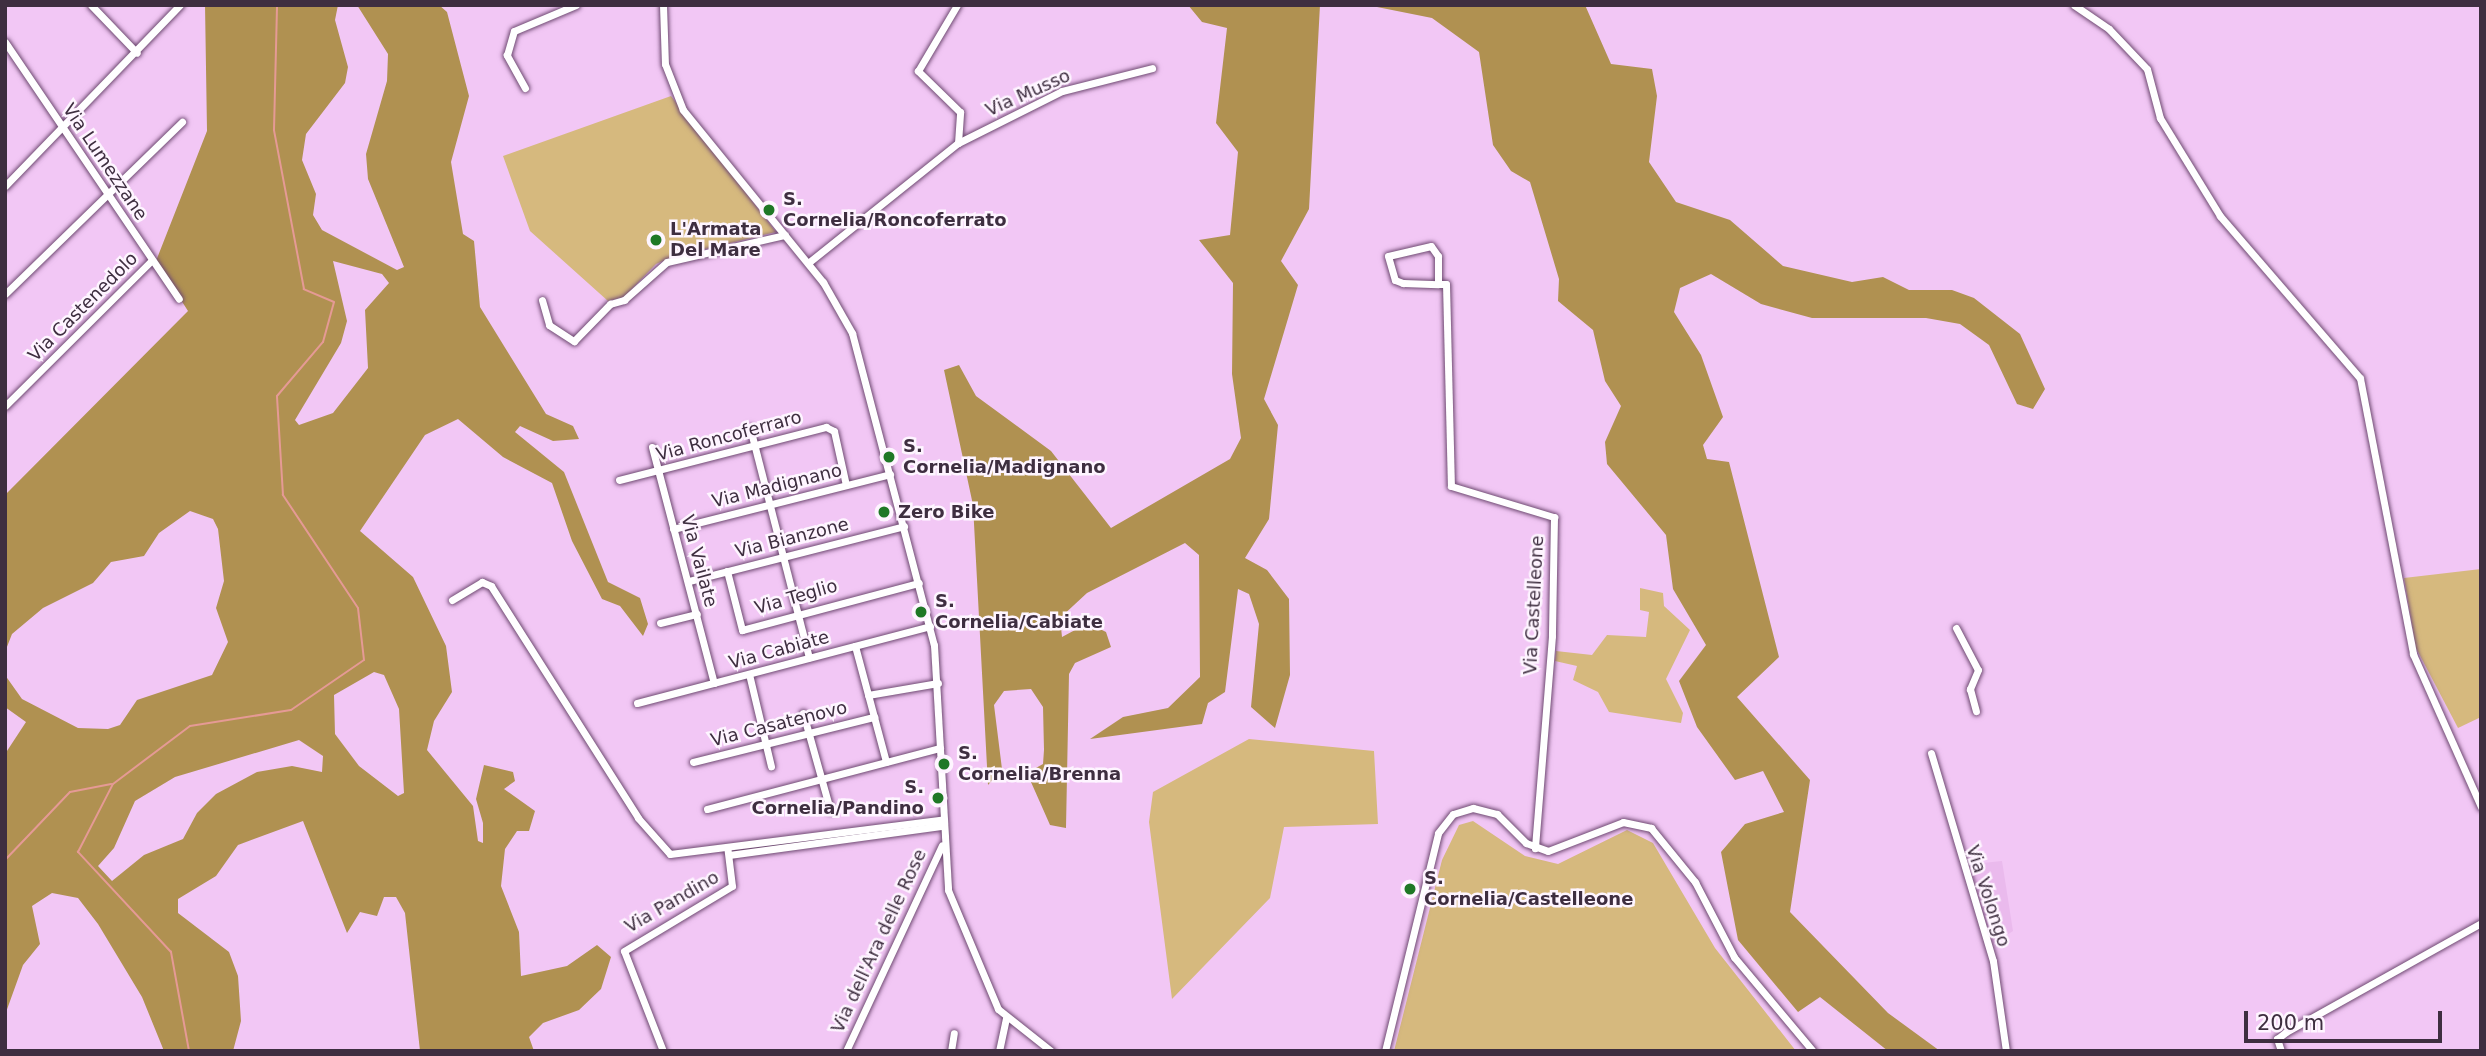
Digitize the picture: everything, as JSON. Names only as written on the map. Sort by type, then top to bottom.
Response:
[{"type":"street","points":[[91,5],[137,53]]},
{"type":"street","points":[[5,186],[137,53],[180,5]]},
{"type":"street","points":[[525,88],[507,55],[514,31],[576,5]]},
{"type":"street","points":[[663,5],[665,64],[683,110],[808,263],[852,333],[930,626],[939,683],[941,823],[948,890],[968,946],[1006,1018],[1051,1051]]},
{"type":"street","points":[[957,5],[918,71],[960,112],[958,143]]},
{"type":"street","points":[[2074,5],[2109,29],[2147,69],[2161,118],[2220,216],[2360,378],[2413,654],[2481,807]]},
{"type":"street","name":"Via Lumezzane","points":[[5,42],[179,299]]},
{"type":"street","name":"Via Musso","points":[[808,263],[958,143],[1062,92],[1152,68]]},
{"type":"street","points":[[5,295],[182,121]]},
{"type":"street","points":[[542,300],[550,325],[574,341],[610,304],[624,300],[667,262],[785,234]]},
{"type":"street","name":"Via Castelleone","points":[[1438,284],[1438,256],[1431,246],[1388,256],[1395,280],[1438,284],[1446,284],[1450,485],[1461,494],[1555,517],[1535,848]]},
{"type":"street","name":"Via Castenedolo","points":[[5,406],[152,260]]},
{"type":"street","points":[[750,428],[809,658]]},
{"type":"street","name":"Via Roncoferraro","points":[[619,480],[830,428],[846,485]]},
{"type":"street","name":"Via Vailate","points":[[652,447],[714,683]]},
{"type":"street","name":"Via Madignano","points":[[673,529],[890,474]]},
{"type":"street","name":"Via Bianzone","points":[[689,581],[904,526]]},
{"type":"street","name":"Via Teglio","points":[[727,571],[742,630],[797,611],[919,583]]},
{"type":"street","points":[[452,600],[482,582],[491,586],[662,849],[680,856],[728,852]]},
{"type":"street","points":[[660,623],[697,614]]},
{"type":"street","name":"Via Cabiate","points":[[636,703],[930,626]]},
{"type":"street","points":[[1956,628],[1978,670],[1970,689],[1976,711]]},
{"type":"street","name":"Via Casatenovo","points":[[855,646],[886,762]]},
{"type":"street","points":[[749,674],[771,766]]},
{"type":"street","points":[[868,695],[939,683]]},
{"type":"street","points":[[803,713],[830,810]]},
{"type":"street","name":"Via Casatenovo","points":[[693,762],[874,717]]},
{"type":"street","points":[[707,809],[940,748]]},
{"type":"street","name":"Via Volongo","points":[[1930,753],[1993,961],[2006,1051]]},
{"type":"street","points":[[1385,1051],[1442,826],[1462,809],[1489,810],[1535,848],[1566,849],[1622,822],[1651,828],[1695,882],[1734,957],[1813,1051]]},
{"type":"street","name":"Via Pandino","points":[[663,1051],[624,951],[732,886],[728,852],[941,823]]},
{"type":"street","name":"Via dell'Ara delle Rose","points":[[846,1051],[942,844]]},
{"type":"street","points":[[2281,1051],[2277,1039],[2286,1032],[2481,923]]},
{"type":"street","points":[[999,1051],[1006,1018]]},
{"type":"street","points":[[951,1051],[954,1033]]},
{"type":"shaded area","points":[[205,5],[338,5],[335,20],[348,67],[345,83],[306,134],[302,160],[316,194],[313,215],[322,230],[397,270],[404,267],[368,179],[366,154],[387,81],[388,54],[357,5],[439,5],[447,12],[469,96],[451,162],[463,234],[474,241],[480,307],[546,414],[573,426],[579,439],[553,441],[520,426],[515,432],[564,472],[608,582],[640,598],[648,624],[643,636],[620,606],[602,599],[572,541],[552,483],[503,457],[458,419],[425,435],[360,531],[413,577],[446,646],[452,692],[434,721],[427,750],[473,806],[478,841],[483,843],[483,823],[476,799],[484,765],[513,772],[515,781],[504,789],[535,811],[529,831],[517,831],[505,849],[501,886],[519,932],[521,976],[567,966],[597,945],[611,957],[601,989],[579,1010],[543,1023],[529,1037],[534,1051],[420,1051],[405,913],[396,897],[384,897],[377,916],[360,912],[347,933],[303,821],[238,845],[216,876],[178,899],[178,913],[229,952],[238,976],[241,1021],[233,1051],[164,1051],[142,997],[98,924],[78,898],[52,893],[32,906],[40,944],[23,965],[5,1015],[5,754],[26,722],[5,707],[5,675],[22,699],[78,728],[108,729],[120,725],[137,700],[212,675],[228,642],[216,608],[224,581],[218,529],[213,519],[190,511],[159,533],[144,556],[111,562],[93,583],[43,608],[12,634],[5,652],[5,495],[188,311],[156,261],[207,131]],"holes":[[[333,261],[382,274],[389,283],[365,310],[368,368],[333,413],[299,425],[295,420],[341,343],[347,321]],[[374,672],[384,675],[399,709],[404,793],[398,796],[359,766],[335,734],[334,695]],[[299,740],[323,756],[322,772],[292,766],[257,772],[216,794],[197,813],[183,839],[144,855],[112,881],[98,866],[114,848],[135,801],[175,777]]]},
{"type":"shaded area","points":[[1188,5],[1320,5],[1309,209],[1281,261],[1298,285],[1264,399],[1278,425],[1269,519],[1245,558],[1267,570],[1289,599],[1290,675],[1275,728],[1251,707],[1259,624],[1249,594],[1238,589],[1225,692],[1208,703],[1202,724],[1090,739],[1123,717],[1168,708],[1200,677],[1199,555],[1185,543],[1087,593],[1060,618],[1062,637],[1088,623],[1106,632],[1111,647],[1075,663],[1069,674],[1066,828],[1050,825],[1027,773],[1043,764],[1044,750],[1043,707],[1031,689],[1004,691],[994,705],[1002,769],[988,785],[973,505],[944,370],[959,365],[976,396],[1051,451],[1111,528],[1230,459],[1241,438],[1232,374],[1233,283],[1199,240],[1230,235],[1238,152],[1216,123],[1227,28],[1202,22]]},
{"type":"shaded area","points":[[1367,5],[1585,5],[1611,64],[1652,69],[1657,96],[1649,162],[1676,202],[1730,220],[1783,266],[1852,282],[1883,277],[1909,290],[1952,290],[1974,298],[2020,334],[2045,389],[2033,409],[2017,404],[1989,345],[1960,324],[1926,318],[1812,318],[1761,304],[1711,274],[1680,288],[1674,312],[1701,355],[1723,417],[1703,445],[1707,459],[1729,462],[1779,657],[1737,697],[1810,780],[1790,912],[1888,1013],[1940,1051],[1888,1051],[1820,997],[1798,1012],[1738,940],[1721,852],[1745,824],[1784,812],[1763,771],[1735,780],[1697,727],[1679,681],[1706,645],[1673,589],[1666,535],[1607,464],[1605,442],[1621,406],[1605,381],[1593,330],[1558,301],[1559,279],[1530,182],[1511,171],[1493,145],[1479,52],[1432,18]]},
{"type":"shaded area","points":[[671,96],[776,232],[672,257],[656,264],[624,297],[608,301],[530,231],[503,156]]},
{"type":"shaded area","points":[[2481,569],[2481,717],[2458,728],[2416,648],[2404,578]]},
{"type":"shaded area","points":[[1640,588],[1663,593],[1664,606],[1690,630],[1666,679],[1683,713],[1681,723],[1609,712],[1598,692],[1573,680],[1577,666],[1555,661],[1556,651],[1592,655],[1607,635],[1646,637],[1649,612],[1640,610]]},
{"type":"shaded area","points":[[1249,739],[1374,751],[1378,824],[1284,827],[1270,898],[1172,999],[1149,822],[1153,792]]},
{"type":"shaded area","points":[[1473,821],[1525,856],[1558,864],[1627,830],[1653,843],[1715,948],[1796,1051],[1394,1051],[1442,860],[1459,825]]},
{"type":"shaded area","points":[[2002,861],[2013,931],[1990,946],[1964,865]]},
{"type":"waterway","points":[[189,1051],[171,952],[78,852],[113,784],[190,726],[291,710],[364,660],[358,608],[283,495],[277,396],[323,342],[334,302],[304,289],[274,130],[277,5]]},
{"type":"waterway","points":[[5,860],[70,792],[111,784]]},
{"type":"place","name":"S. Cornelia/Roncoferrato","points":[[769,210]]},
{"type":"place","name":"L'Armata Del Mare","points":[[656,240]]},
{"type":"place","name":"S. Cornelia/Madignano","points":[[889,457]]},
{"type":"place","name":"Zero Bike","points":[[884,512]]},
{"type":"place","name":"S. Cornelia/Cabiate","points":[[921,612]]},
{"type":"place","name":"S. Cornelia/Brenna","points":[[944,764]]},
{"type":"place","name":"S. Cornelia/Pandino","points":[[938,798]]},
{"type":"place","name":"S. Cornelia/Castelleone","points":[[1410,889]]}]
